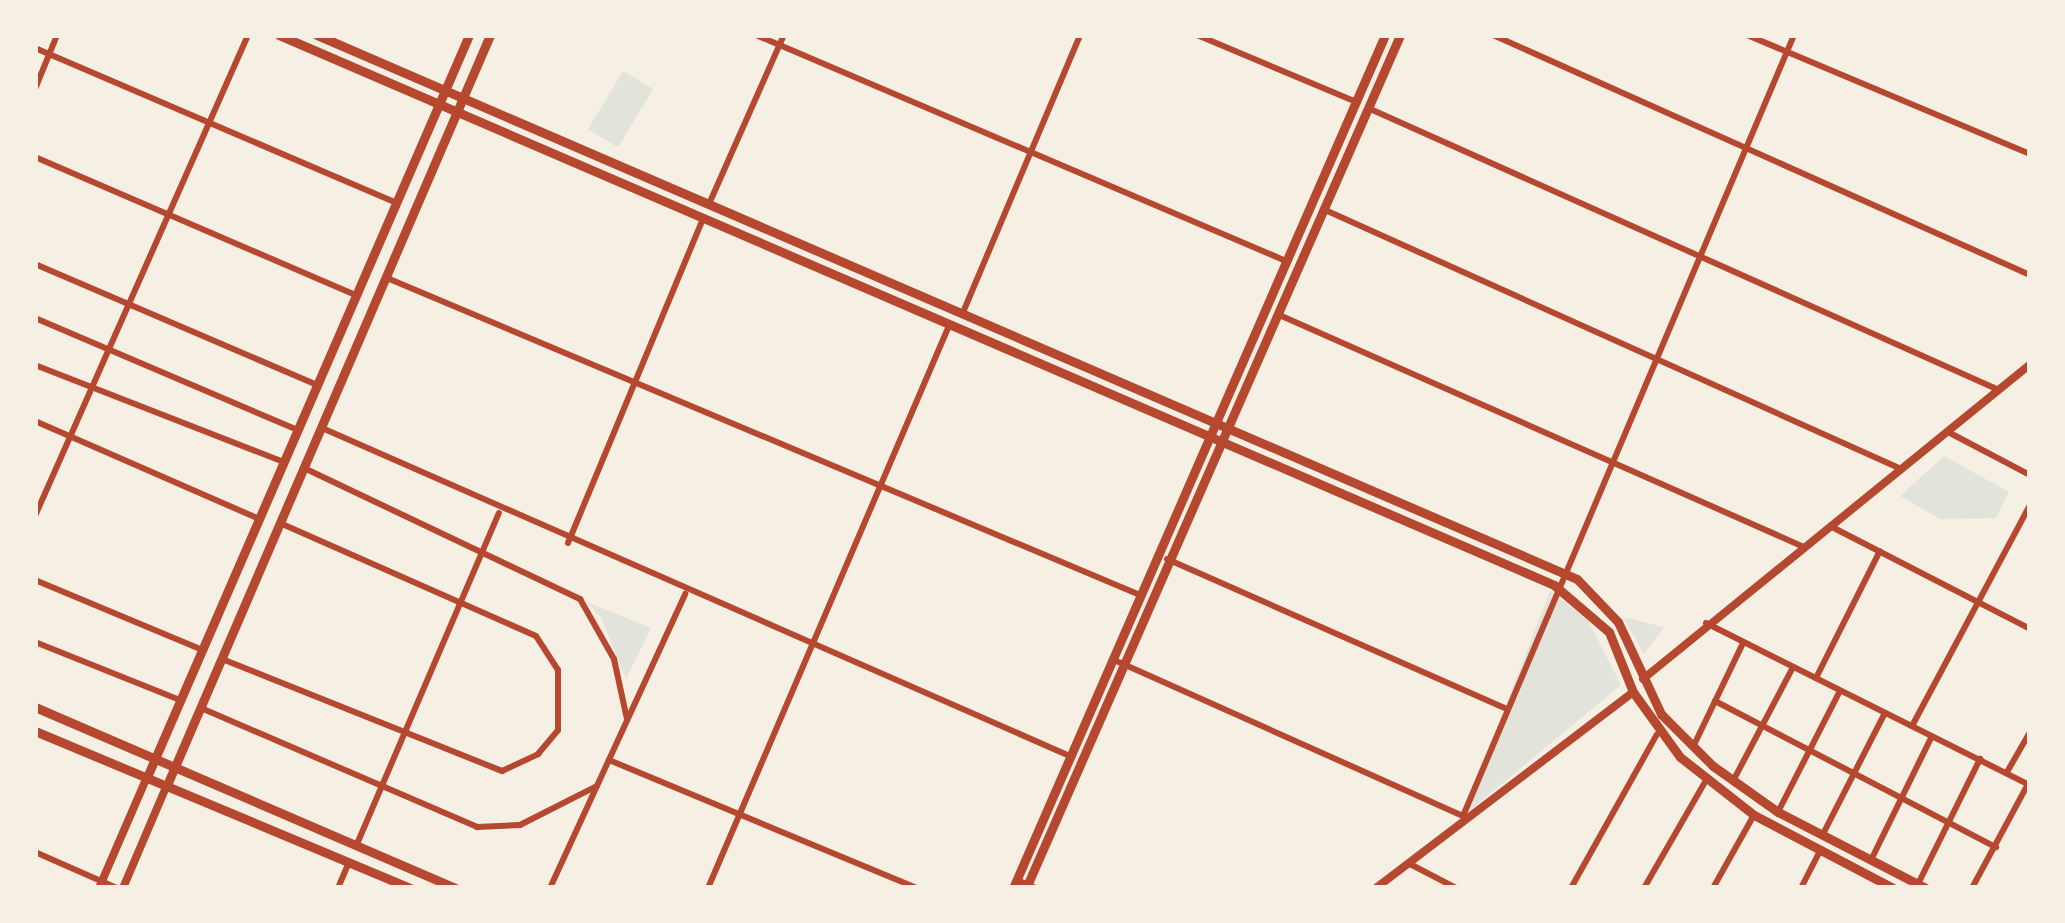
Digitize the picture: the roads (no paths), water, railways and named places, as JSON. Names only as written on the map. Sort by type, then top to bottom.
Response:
[{"type":"main road","points":[[279,35],[436,109],[1554,585],[1609,632],[1633,692],[1657,734],[1706,780],[1754,815],[1893,888]]},
{"type":"main road","points":[[317,35],[464,102],[964,310],[1561,571],[1608,607],[1644,680],[1692,748],[1778,812],[1922,886]]},
{"type":"main road","points":[[147,777],[469,35]]},
{"type":"main road","points":[[167,785],[490,35]]},
{"type":"main road","points":[[1015,884],[1385,35]]},
{"type":"main road","points":[[1029,887],[1400,35]]},
{"type":"main road","points":[[1342,134],[1354,139]]},
{"type":"main road","points":[[1276,285],[1287,291]]},
{"type":"main road","points":[[1197,434],[1206,416]]},
{"type":"main road","points":[[1244,455],[1252,437]]},
{"type":"main road","points":[[35,706],[456,888]]},
{"type":"main road","points":[[35,731],[411,888]]},
{"type":"street","points":[[35,89],[57,35]]},
{"type":"street","points":[[35,516],[104,347],[248,35]]},
{"type":"street","points":[[756,35],[1286,261]]},
{"type":"street","points":[[709,205],[784,35]]},
{"type":"street","points":[[964,310],[1080,35]]},
{"type":"street","points":[[1197,35],[1356,102]]},
{"type":"street","points":[[1493,35],[2030,275]]},
{"type":"street","points":[[1747,35],[2030,154]]},
{"type":"street","points":[[1463,816],[1554,585],[1794,35]]},
{"type":"street","points":[[35,48],[396,203]]},
{"type":"street","points":[[1368,108],[2000,390]]},
{"type":"street","points":[[35,157],[356,295]]},
{"type":"street","points":[[1323,209],[1902,470]]},
{"type":"street","points":[[568,543],[702,222]]},
{"type":"street","points":[[35,264],[317,384]]},
{"type":"street","points":[[387,278],[638,378],[1140,595]]},
{"type":"street","points":[[1277,314],[1804,547]]},
{"type":"street","points":[[35,318],[298,430]]},
{"type":"street","points":[[708,888],[817,648],[948,328]]},
{"type":"street","points":[[35,365],[284,462]]},
{"type":"street","points":[[1644,680],[1706,623],[1950,433],[2030,365]]},
{"type":"street","points":[[35,421],[259,519]]},
{"type":"street","points":[[322,428],[568,543],[1070,756]]},
{"type":"street","points":[[1950,433],[2030,475]]},
{"type":"street","points":[[304,468],[580,599],[614,659],[628,719]]},
{"type":"street","points":[[1912,726],[2030,505]]},
{"type":"street","points":[[357,844],[499,512]]},
{"type":"street","points":[[222,659],[403,736],[502,771],[538,754],[558,730],[562,692],[549,652],[536,636],[280,523]]},
{"type":"street","points":[[1829,526],[2030,629]]},
{"type":"street","points":[[1816,678],[1880,551]]},
{"type":"street","points":[[1158,555],[1505,708]]},
{"type":"street","points":[[35,580],[202,650]]},
{"type":"street","points":[[550,888],[685,593]]},
{"type":"street","points":[[1706,623],[2029,784],[1972,888]]},
{"type":"street","points":[[35,642],[180,700]]},
{"type":"street","points":[[1692,748],[1742,643]]},
{"type":"street","points":[[1112,659],[1463,816]]},
{"type":"street","points":[[1733,782],[1793,666]]},
{"type":"street","points":[[1778,812],[1840,691]]},
{"type":"street","points":[[1376,888],[1463,816],[1633,692]]},
{"type":"street","points":[[1715,701],[1996,847]]},
{"type":"street","points":[[200,708],[380,791],[495,829],[597,786]]},
{"type":"street","points":[[1823,834],[1885,713]]},
{"type":"street","points":[[2008,772],[2030,732]]},
{"type":"street","points":[[1571,888],[1657,734]]},
{"type":"street","points":[[1871,860],[1932,736]]},
{"type":"street","points":[[1922,886],[1980,759]]},
{"type":"street","points":[[609,760],[917,888]]},
{"type":"street","points":[[100,885],[147,777]]},
{"type":"street","points":[[1644,888],[1706,780]]},
{"type":"street","points":[[35,852],[100,885],[120,888],[167,785]]},
{"type":"street","points":[[1712,888],[1754,815]]},
{"type":"street","points":[[1801,888],[1821,850]]},
{"type":"street","points":[[338,888],[350,861]]},
{"type":"street","points":[[1407,863],[1456,888]]},
{"type":"street","points":[[1015,884],[1029,887]]}]
